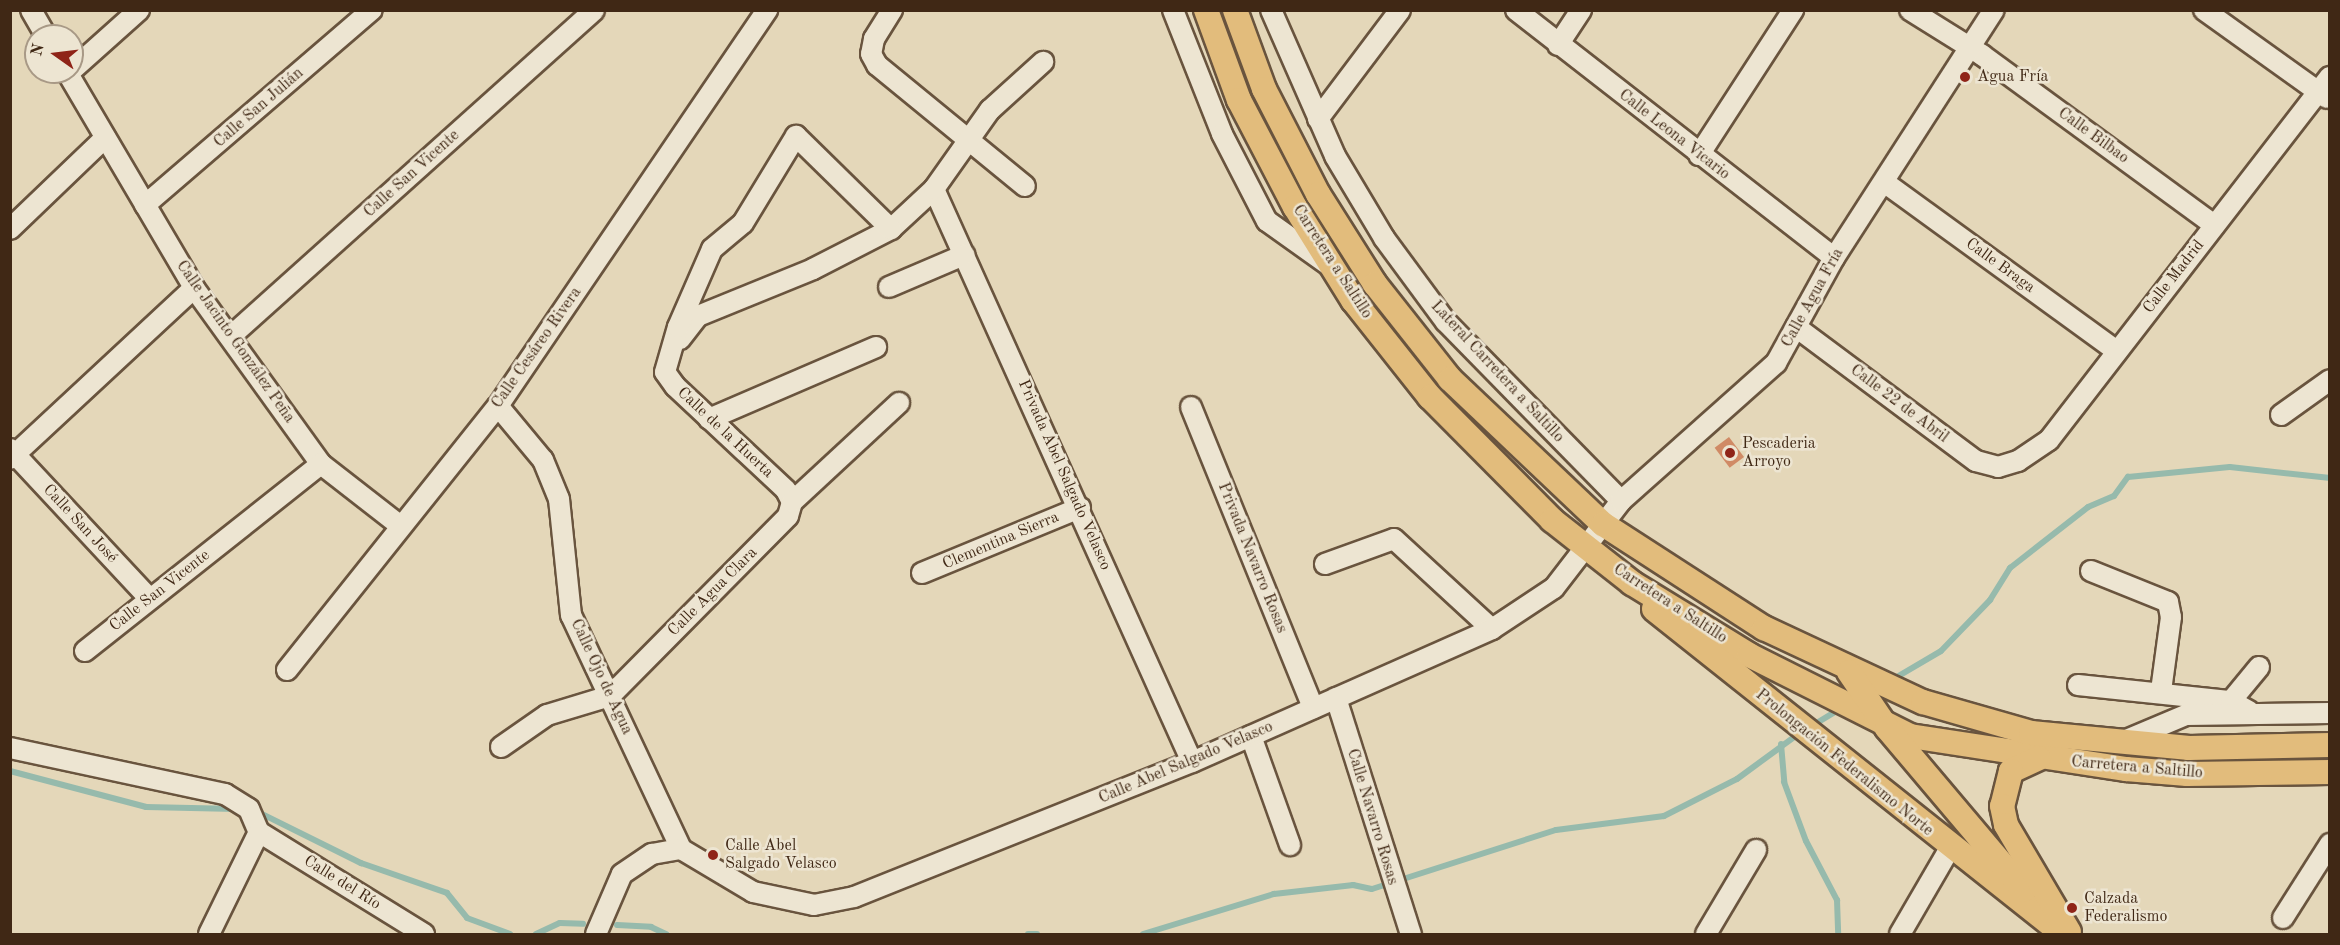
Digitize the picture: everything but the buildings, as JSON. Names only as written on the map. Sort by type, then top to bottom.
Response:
[{"type":"main road","name":"Carretera a Saltillo","points":[[1206,10],[1239,100],[1333,268],[1430,397],[1585,546],[1632,583],[1749,655],[1876,719],[2039,758],[2187,774],[2330,772]]},
{"type":"main road","name":"Carretera a Saltillo","points":[[1235,10],[1264,89],[1318,194],[1375,284],[1450,379],[1603,524],[1764,628],[1849,672],[1894,690],[2031,733],[2250,750],[2330,746]]},
{"type":"main road","name":"Prolongación Federalismo Norte","points":[[1632,583],[1657,613],[1950,848],[2067,934]]},
{"type":"main road","name":"Prolongación Federalismo Norte","points":[[1849,672],[1876,719],[2067,934]]},
{"type":"main road","points":[[2039,758],[2011,771],[2002,806],[2006,825],[2067,934]]},
{"type":"street","points":[[31,10],[39,24]]},
{"type":"street","points":[[84,59],[139,10]]},
{"type":"street","name":"Calle San Julián","points":[[145,205],[372,10]]},
{"type":"street","name":"Calle San Vicente","points":[[230,337],[594,10]]},
{"type":"street","name":"Calle Cesáreo Rivera","points":[[287,670],[399,524],[498,406],[767,10]]},
{"type":"street","points":[[892,10],[874,39],[871,54],[877,65],[971,137],[1025,186]]},
{"type":"street","points":[[1173,10],[1222,134],[1267,221],[1333,268]]},
{"type":"street","name":"Lateral Carretera a Saltillo","points":[[1271,10],[1318,119],[1384,238],[1446,322],[1621,501]]},
{"type":"street","points":[[1318,119],[1400,10]]},
{"type":"street","name":"Calle Leona Vicario","points":[[1516,10],[1699,155],[1834,258]]},
{"type":"street","points":[[1558,45],[1581,10]]},
{"type":"street","points":[[1699,155],[1793,10]]},
{"type":"street","name":"Calle Bilbao","points":[[1910,10],[1971,48],[2214,225]]},
{"type":"street","name":"Calle Agua Fría","points":[[1585,546],[1621,501],[1768,371],[1796,327],[1834,258],[1994,10]]},
{"type":"street","points":[[2204,10],[2326,89]]},
{"type":"street","points":[[669,355],[698,316],[813,269],[891,228],[934,189],[990,110],[1043,62]]},
{"type":"street","name":"Calle Jacinto González Peña","points":[[76,84],[194,288],[321,464],[399,524]]},
{"type":"street","name":"Calle Madrid","points":[[2007,465],[2049,440],[2214,225],[2326,89]]},
{"type":"street","points":[[669,355],[699,270],[712,249],[742,223],[796,136],[891,228]]},
{"type":"street","points":[[10,229],[105,138]]},
{"type":"street","name":"Calle Braga","points":[[1884,182],[2117,351]]},
{"type":"street","name":"Privada Abel Salgado Velasco","points":[[934,189],[1080,508],[1192,762]]},
{"type":"street","points":[[888,287],[964,255]]},
{"type":"street","points":[[12,454],[194,288]]},
{"type":"street","name":"Calle 22 de Abril","points":[[1796,327],[1976,461],[2007,465]]},
{"type":"street","points":[[709,419],[876,347]]},
{"type":"street","name":"Calle de la Huerta","points":[[669,355],[666,372],[709,419],[786,490],[792,502]]},
{"type":"street","points":[[2281,415],[2330,380]]},
{"type":"street","name":"Calle Agua Clara","points":[[501,747],[547,715],[610,696],[788,516],[792,502],[899,403]]},
{"type":"street","name":"Calle Ojo de Agua","points":[[498,406],[543,460],[559,499],[571,615],[681,849]]},
{"type":"street","name":"Privada Navarro Rosas","points":[[1191,407],[1313,708]]},
{"type":"street","name":"Calle San José","points":[[12,454],[150,599]]},
{"type":"street","name":"Calle San Vicente","points":[[85,651],[321,464]]},
{"type":"street","name":"Clementina Sierra","points":[[922,573],[1080,508]]},
{"type":"street","points":[[1325,564],[1394,538],[1492,628]]},
{"type":"street","name":"Calle Abel Salgado Velasco","points":[[681,849],[753,892],[814,905],[854,897],[1192,762],[1492,628],[1554,588],[1585,546]]},
{"type":"street","points":[[2091,571],[2168,602],[2171,617],[2162,691]]},
{"type":"street","points":[[2231,701],[2259,667]]},
{"type":"street","points":[[2078,685],[2162,691],[2231,701],[2251,712]]},
{"type":"street","name":"Calle Navarro Rosas","points":[[1336,698],[1407,926]]},
{"type":"street","points":[[2124,741],[2186,715],[2251,712],[2330,713]]},
{"type":"street","points":[[1251,736],[1290,845]]},
{"type":"street","points":[[10,748],[225,794],[249,809],[259,832],[208,934]]},
{"type":"street","name":"Calle del Río","points":[[259,832],[424,934]]},
{"type":"street","points":[[2283,918],[2330,844]]},
{"type":"street","points":[[1900,934],[1950,848]]},
{"type":"street","points":[[596,934],[622,874],[652,854],[681,849]]},
{"type":"street","points":[[1706,934],[1756,850]]},
{"type":"waterway","points":[[1890,681],[1941,651],[1990,600],[2010,568],[2088,507],[2114,496],[2128,477],[2230,467],[2330,478]]},
{"type":"waterway","points":[[1810,727],[1842,708]]},
{"type":"waterway","points":[[1143,934],[1274,894],[1353,885],[1372,889],[1556,830],[1664,816],[1737,779],[1801,732]]},
{"type":"waterway","points":[[1781,744],[1784,782],[1806,841],[1837,900],[1838,934]]},
{"type":"waterway","points":[[10,771],[146,807],[236,809]]},
{"type":"waterway","points":[[252,809],[361,863],[447,893],[467,918],[510,934]]},
{"type":"waterway","points":[[536,934],[560,923],[583,924]]},
{"type":"waterway","points":[[617,925],[651,927],[666,934]]},
{"type":"waterway","points":[[1028,934],[1037,934]]},
{"type":"place","name":"Agua Fría","points":[[1965,77]]},
{"type":"place","name":"Pescaderia Arroyo","points":[[1730,453]]},
{"type":"place","name":"Calle Abel Salgado Velasco","points":[[713,855]]},
{"type":"place","name":"Calzada Federalismo","points":[[2072,908]]}]
